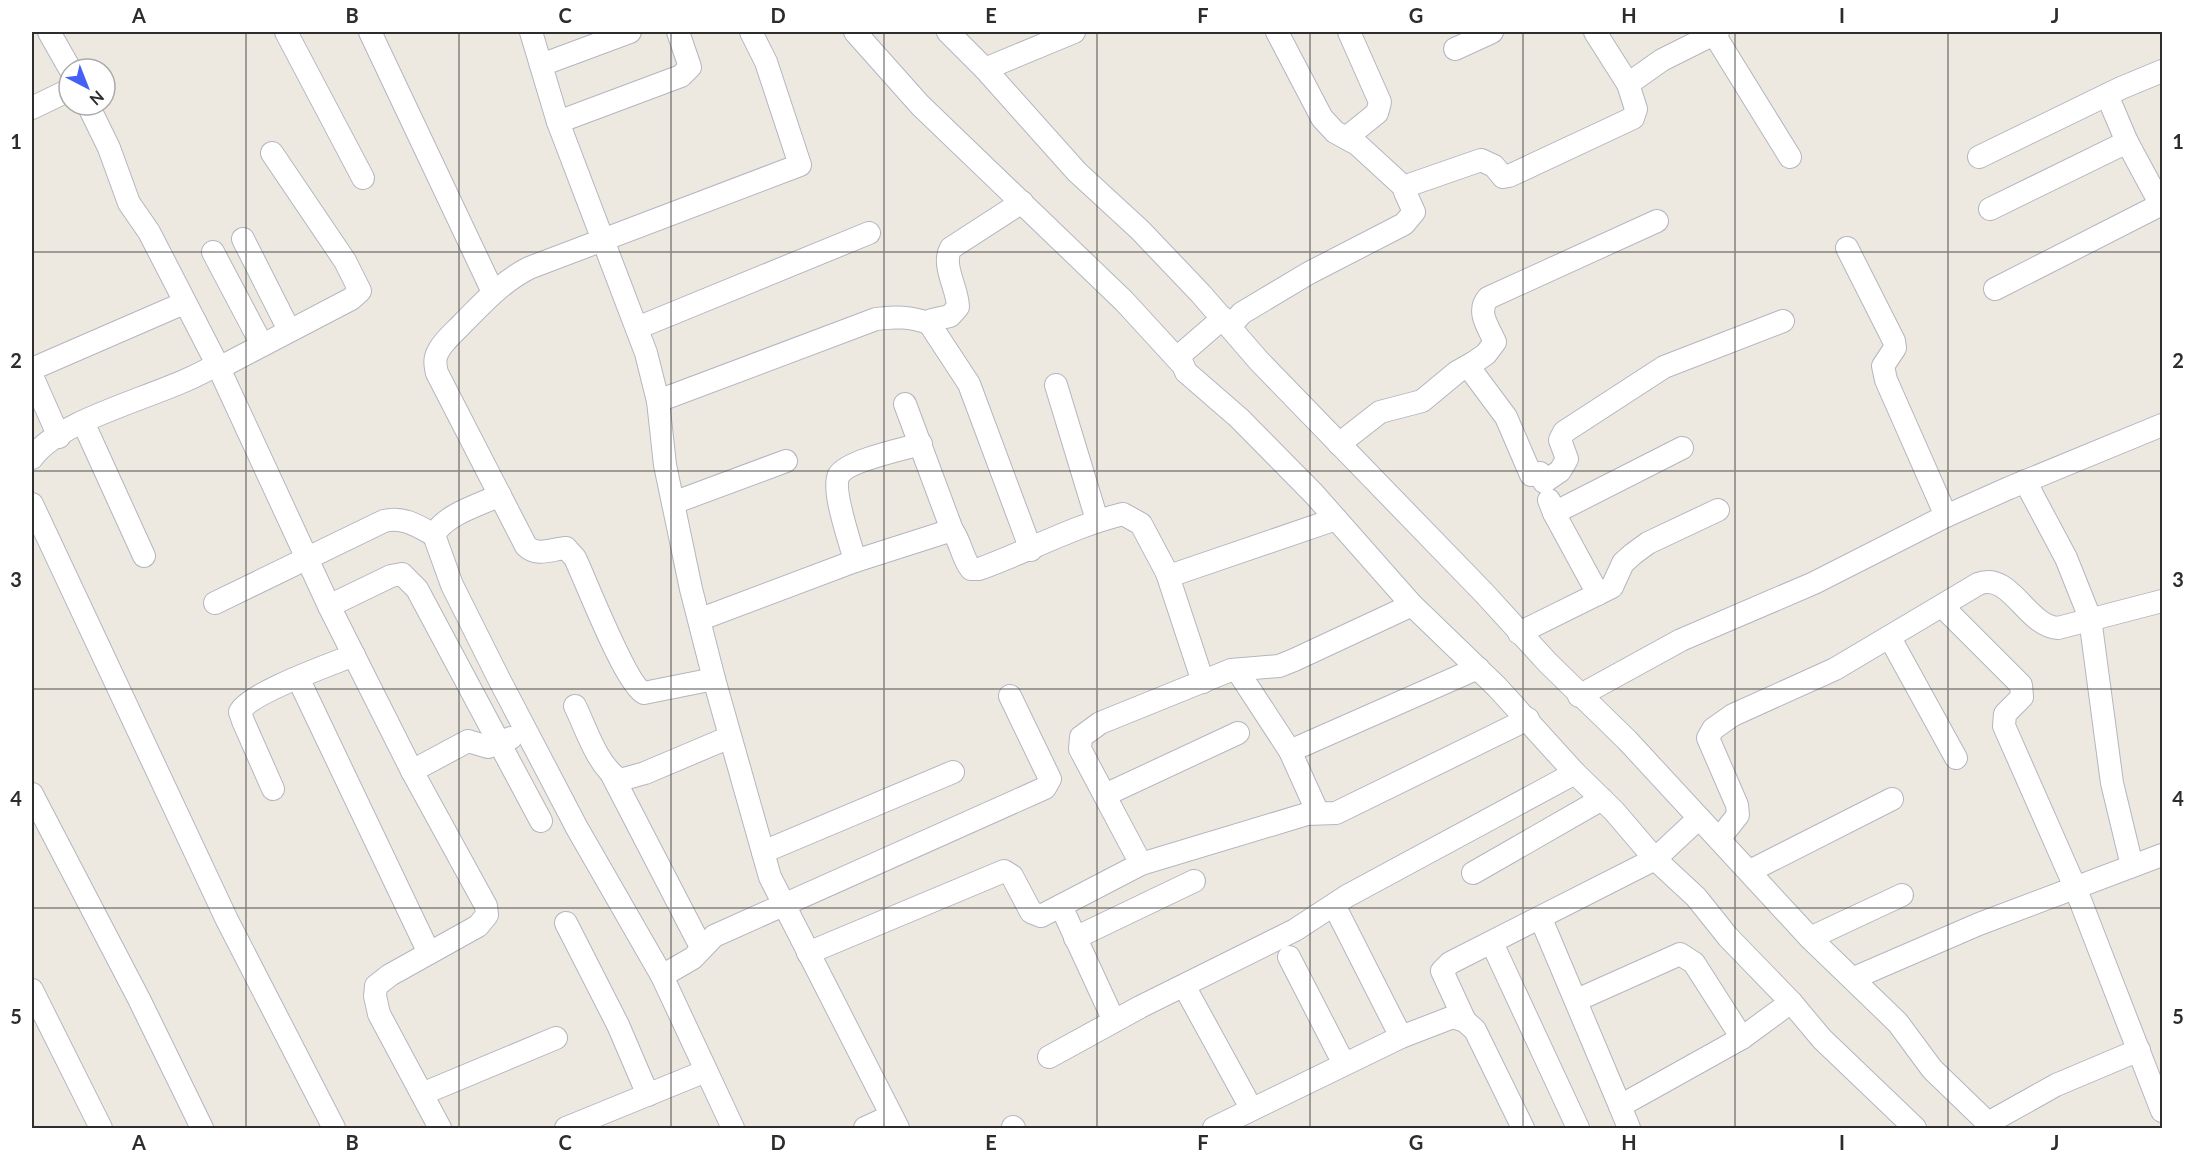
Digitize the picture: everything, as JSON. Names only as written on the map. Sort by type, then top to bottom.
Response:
[{"type":"street","points":[[49,32],[63,57]]},
{"type":"street","points":[[286,32],[363,178]]},
{"type":"street","points":[[370,32],[493,292]]},
{"type":"street","points":[[531,32],[558,122],[646,353],[658,401],[665,465],[691,589],[770,877],[895,1122],[865,1128]]},
{"type":"street","points":[[541,65],[630,32]]},
{"type":"street","points":[[558,122],[681,76],[690,67],[678,32]]},
{"type":"street","points":[[714,679],[644,693],[639,691],[624,668],[576,558],[566,548],[531,551],[437,373],[434,361],[449,338],[493,292],[507,280],[529,267],[604,241],[800,165],[765,62],[751,32]]},
{"type":"street","points":[[855,32],[920,105],[1124,301],[1180,359],[1185,372],[1239,418],[1336,519],[1412,605],[1528,719],[1575,773],[1696,897],[1728,937],[1791,1002],[1822,1039],[1915,1128]]},
{"type":"street","points":[[948,32],[985,69],[1077,172],[1140,230],[1221,325],[1436,543],[1579,696],[1627,740],[1693,825],[1719,839],[1810,938],[1898,1023],[1932,1069],[1990,1126],[2056,1085],[2139,1050]]},
{"type":"street","points":[[985,69],[1074,32]]},
{"type":"street","points":[[1180,359],[1221,325],[1309,273],[1404,224],[1414,212],[1406,189],[1357,144],[1335,132],[1323,118],[1277,32]]},
{"type":"street","points":[[1346,138],[1377,113],[1380,102],[1349,32]]},
{"type":"street","points":[[1455,49],[1492,32]]},
{"type":"street","points":[[1406,189],[1412,184],[1481,160],[1494,166],[1503,177],[1509,176],[1616,127],[1636,114],[1628,84],[1595,32]]},
{"type":"street","points":[[1628,84],[1662,60],[1716,33],[1790,157]]},
{"type":"street","points":[[1979,157],[2107,95],[2163,71]]},
{"type":"street","points":[[1995,289],[2162,205],[2127,142],[2107,95]]},
{"type":"street","points":[[32,108],[57,96]]},
{"type":"street","points":[[94,117],[109,148],[129,203],[149,232],[218,366],[329,606],[411,771],[478,891],[487,915],[478,926],[390,975],[376,986],[375,996],[379,1014],[440,1128]]},
{"type":"street","points":[[1990,209],[2127,142]]},
{"type":"street","points":[[32,458],[37,450],[83,423],[218,366],[351,299],[360,291],[345,261],[272,153]]},
{"type":"street","points":[[929,323],[932,320],[950,316],[958,307],[948,264],[948,254],[951,248],[1022,202]]},
{"type":"street","points":[[1339,444],[1380,412],[1422,401],[1457,372],[1486,354],[1495,342],[1483,314],[1488,298],[1657,221]]},
{"type":"street","points":[[637,328],[869,233]]},
{"type":"street","points":[[243,240],[289,330]]},
{"type":"street","points":[[1847,248],[1894,341],[1895,348],[1882,366],[1886,380],[1946,516]]},
{"type":"street","points":[[213,252],[262,345]]},
{"type":"street","points":[[32,369],[184,303]]},
{"type":"street","points":[[658,401],[876,320],[895,316],[910,317],[929,323],[969,384],[1032,550]]},
{"type":"street","points":[[1540,473],[1544,482],[1564,466],[1567,459],[1560,440],[1564,432],[1664,368],[1783,321]]},
{"type":"street","points":[[1473,363],[1471,370],[1506,417],[1524,466],[1531,475],[1540,473]]},
{"type":"street","points":[[32,376],[59,436]]},
{"type":"street","points":[[1056,385],[1097,520]]},
{"type":"street","points":[[905,404],[952,530],[971,569],[980,569],[1032,550],[1097,520],[1123,514],[1134,518],[1141,524],[1167,573],[1203,682]]},
{"type":"street","points":[[83,423],[144,555]]},
{"type":"street","points":[[1579,696],[1681,640],[1814,583],[1946,516],[2163,425]]},
{"type":"street","points":[[855,561],[838,494],[839,474],[845,468],[921,444]]},
{"type":"street","points":[[1554,513],[1682,448]]},
{"type":"street","points":[[673,503],[786,461]]},
{"type":"street","points":[[1540,473],[1554,513],[1598,594]]},
{"type":"street","points":[[2025,481],[2066,558],[2090,618],[2112,783],[2132,866]]},
{"type":"street","points":[[434,535],[438,528],[454,518],[500,495]]},
{"type":"street","points":[[32,504],[227,920],[334,1128]]},
{"type":"street","points":[[1519,633],[1612,587],[1623,563],[1640,549],[1718,510]]},
{"type":"street","points":[[215,603],[307,560],[368,528],[394,518],[407,521],[434,535],[452,585],[611,890],[662,976],[733,1128]]},
{"type":"street","points":[[1167,573],[1185,571],[1336,519]]},
{"type":"street","points":[[701,619],[855,561],[952,530]]},
{"type":"street","points":[[329,606],[391,576],[397,574],[407,578],[417,589],[541,821]]},
{"type":"street","points":[[1719,839],[1738,815],[1737,806],[1708,738],[1713,729],[1733,715],[1835,669],[1988,580],[1999,582],[2038,622],[2048,627],[2058,628],[2163,601]]},
{"type":"street","points":[[1142,864],[1080,749],[1081,737],[1100,723],[1203,682],[1237,670],[1279,666],[1412,605]]},
{"type":"street","points":[[1942,606],[2021,685],[2022,697],[2005,714],[2004,726],[2075,887],[2163,1111]]},
{"type":"street","points":[[1890,638],[1956,758]]},
{"type":"street","points":[[273,789],[240,712],[243,706],[298,678],[354,655]]},
{"type":"street","points":[[1290,751],[1478,669]]},
{"type":"street","points":[[1237,670],[1290,751],[1318,813]]},
{"type":"street","points":[[298,678],[429,953]]},
{"type":"street","points":[[662,976],[693,958],[701,947],[714,936],[1045,788],[1050,779],[1010,696]]},
{"type":"street","points":[[575,705],[701,947]]},
{"type":"street","points":[[808,953],[1004,871],[1012,876],[1031,912],[1041,916],[1142,864],[1307,814],[1336,813],[1528,719]]},
{"type":"street","points":[[411,771],[468,741],[488,747],[526,730]]},
{"type":"street","points":[[1105,795],[1238,733]]},
{"type":"street","points":[[612,775],[626,780],[730,737]]},
{"type":"street","points":[[763,852],[953,772]]},
{"type":"street","points":[[1049,1057],[1114,1021],[1295,930],[1334,904],[1575,773]]},
{"type":"street","points":[[32,794],[139,999],[202,1128]]},
{"type":"street","points":[[1473,873],[1602,799]]},
{"type":"street","points":[[1750,871],[1892,799]]},
{"type":"street","points":[[1523,1128],[1475,1030],[1466,1021],[1442,971],[1450,963],[1541,919],[1658,857],[1693,825]]},
{"type":"street","points":[[1854,978],[2075,887],[2163,855]]},
{"type":"street","points":[[1075,938],[1194,881]]},
{"type":"street","points":[[1810,938],[1902,895]]},
{"type":"street","points":[[1334,904],[1401,1037]]},
{"type":"street","points":[[1061,906],[1114,1021]]},
{"type":"street","points":[[1541,919],[1629,1128]]},
{"type":"street","points":[[566,922],[618,1025],[648,1095]]},
{"type":"street","points":[[1492,943],[1578,1128]]},
{"type":"street","points":[[1577,1000],[1680,954],[1694,963],[1742,1038]]},
{"type":"street","points":[[1289,957],[1344,1064]]},
{"type":"street","points":[[32,990],[100,1128]]},
{"type":"street","points":[[1188,993],[1251,1108]]},
{"type":"street","points":[[1620,1106],[1742,1038],[1791,1002]]},
{"type":"street","points":[[1214,1128],[1401,1037],[1453,1017],[1466,1021]]},
{"type":"street","points":[[422,1094],[556,1038]]},
{"type":"street","points":[[566,1128],[706,1071]]}]
